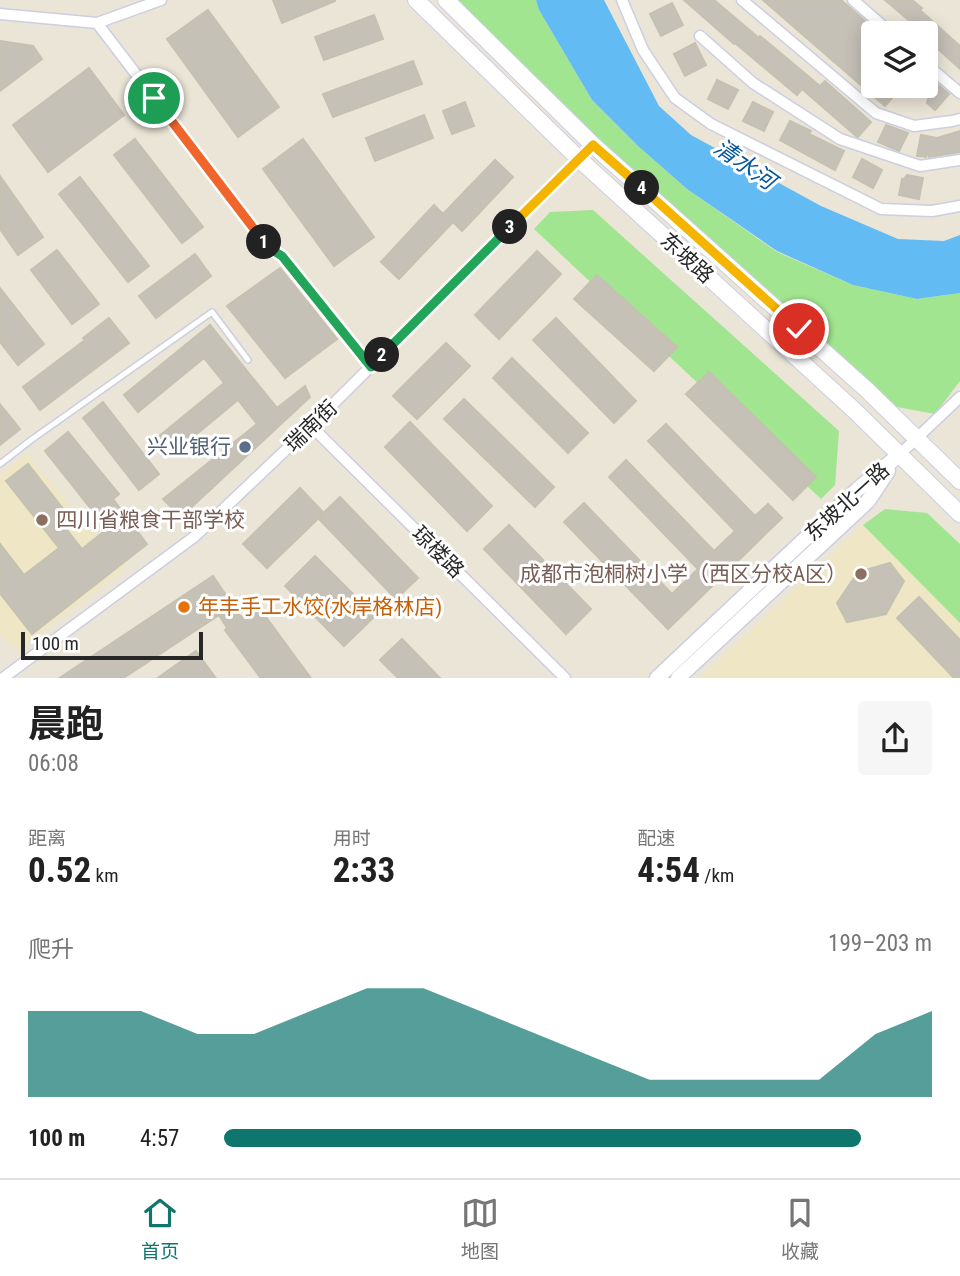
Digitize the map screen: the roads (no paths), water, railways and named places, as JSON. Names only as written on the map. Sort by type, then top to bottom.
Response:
[{"type":"main road","name":"东坡路","points":[[416,0],[579,159],[854,410],[960,514]]},
{"type":"main road","name":"东坡路","points":[[446,0],[593,145],[867,390],[960,481]]},
{"type":"street","points":[[0,14],[97,23],[161,0]]},
{"type":"street","points":[[622,0],[643,50],[675,98],[711,124],[881,209],[932,211],[960,206]]},
{"type":"street","points":[[742,0],[876,113],[914,126],[960,118]]},
{"type":"street","points":[[853,0],[877,21]]},
{"type":"street","points":[[97,23],[269,248],[282,256],[371,367]]},
{"type":"street","points":[[700,36],[753,83],[840,139],[920,166],[960,160]]},
{"type":"street","points":[[938,74],[960,93]]},
{"type":"street","name":"瑞南街","points":[[3,677],[194,537],[371,367],[593,145]]},
{"type":"street","points":[[899,455],[960,397]]},
{"type":"street","name":"琼楼路","points":[[310,426],[565,677]]},
{"type":"street","name":"东坡北一路","points":[[657,677],[858,489],[899,455]]},
{"type":"street","name":"东坡北一路","points":[[678,677],[867,501],[899,455]]},
{"type":"lane","points":[[0,464],[212,312],[248,360]]},
{"type":"water","points":[[536,0],[604,0],[659,106],[691,135],[821,206],[898,239],[944,241],[960,235],[960,293],[917,299],[853,285],[777,251],[687,189],[638,146],[592,100],[539,10]]},
{"type":"place","name":"兴业银行","points":[[245,447]]},
{"type":"place","name":"四川省粮食干部学校","points":[[42,520]]},
{"type":"place","name":"成都市泡桐树小学（西区分校A区）","points":[[861,574]]},
{"type":"place","name":"年丰手工水饺(水岸格林店)","points":[[184,607]]},
{"type":"water label","name":"清水河","points":[[745,164]]}]
